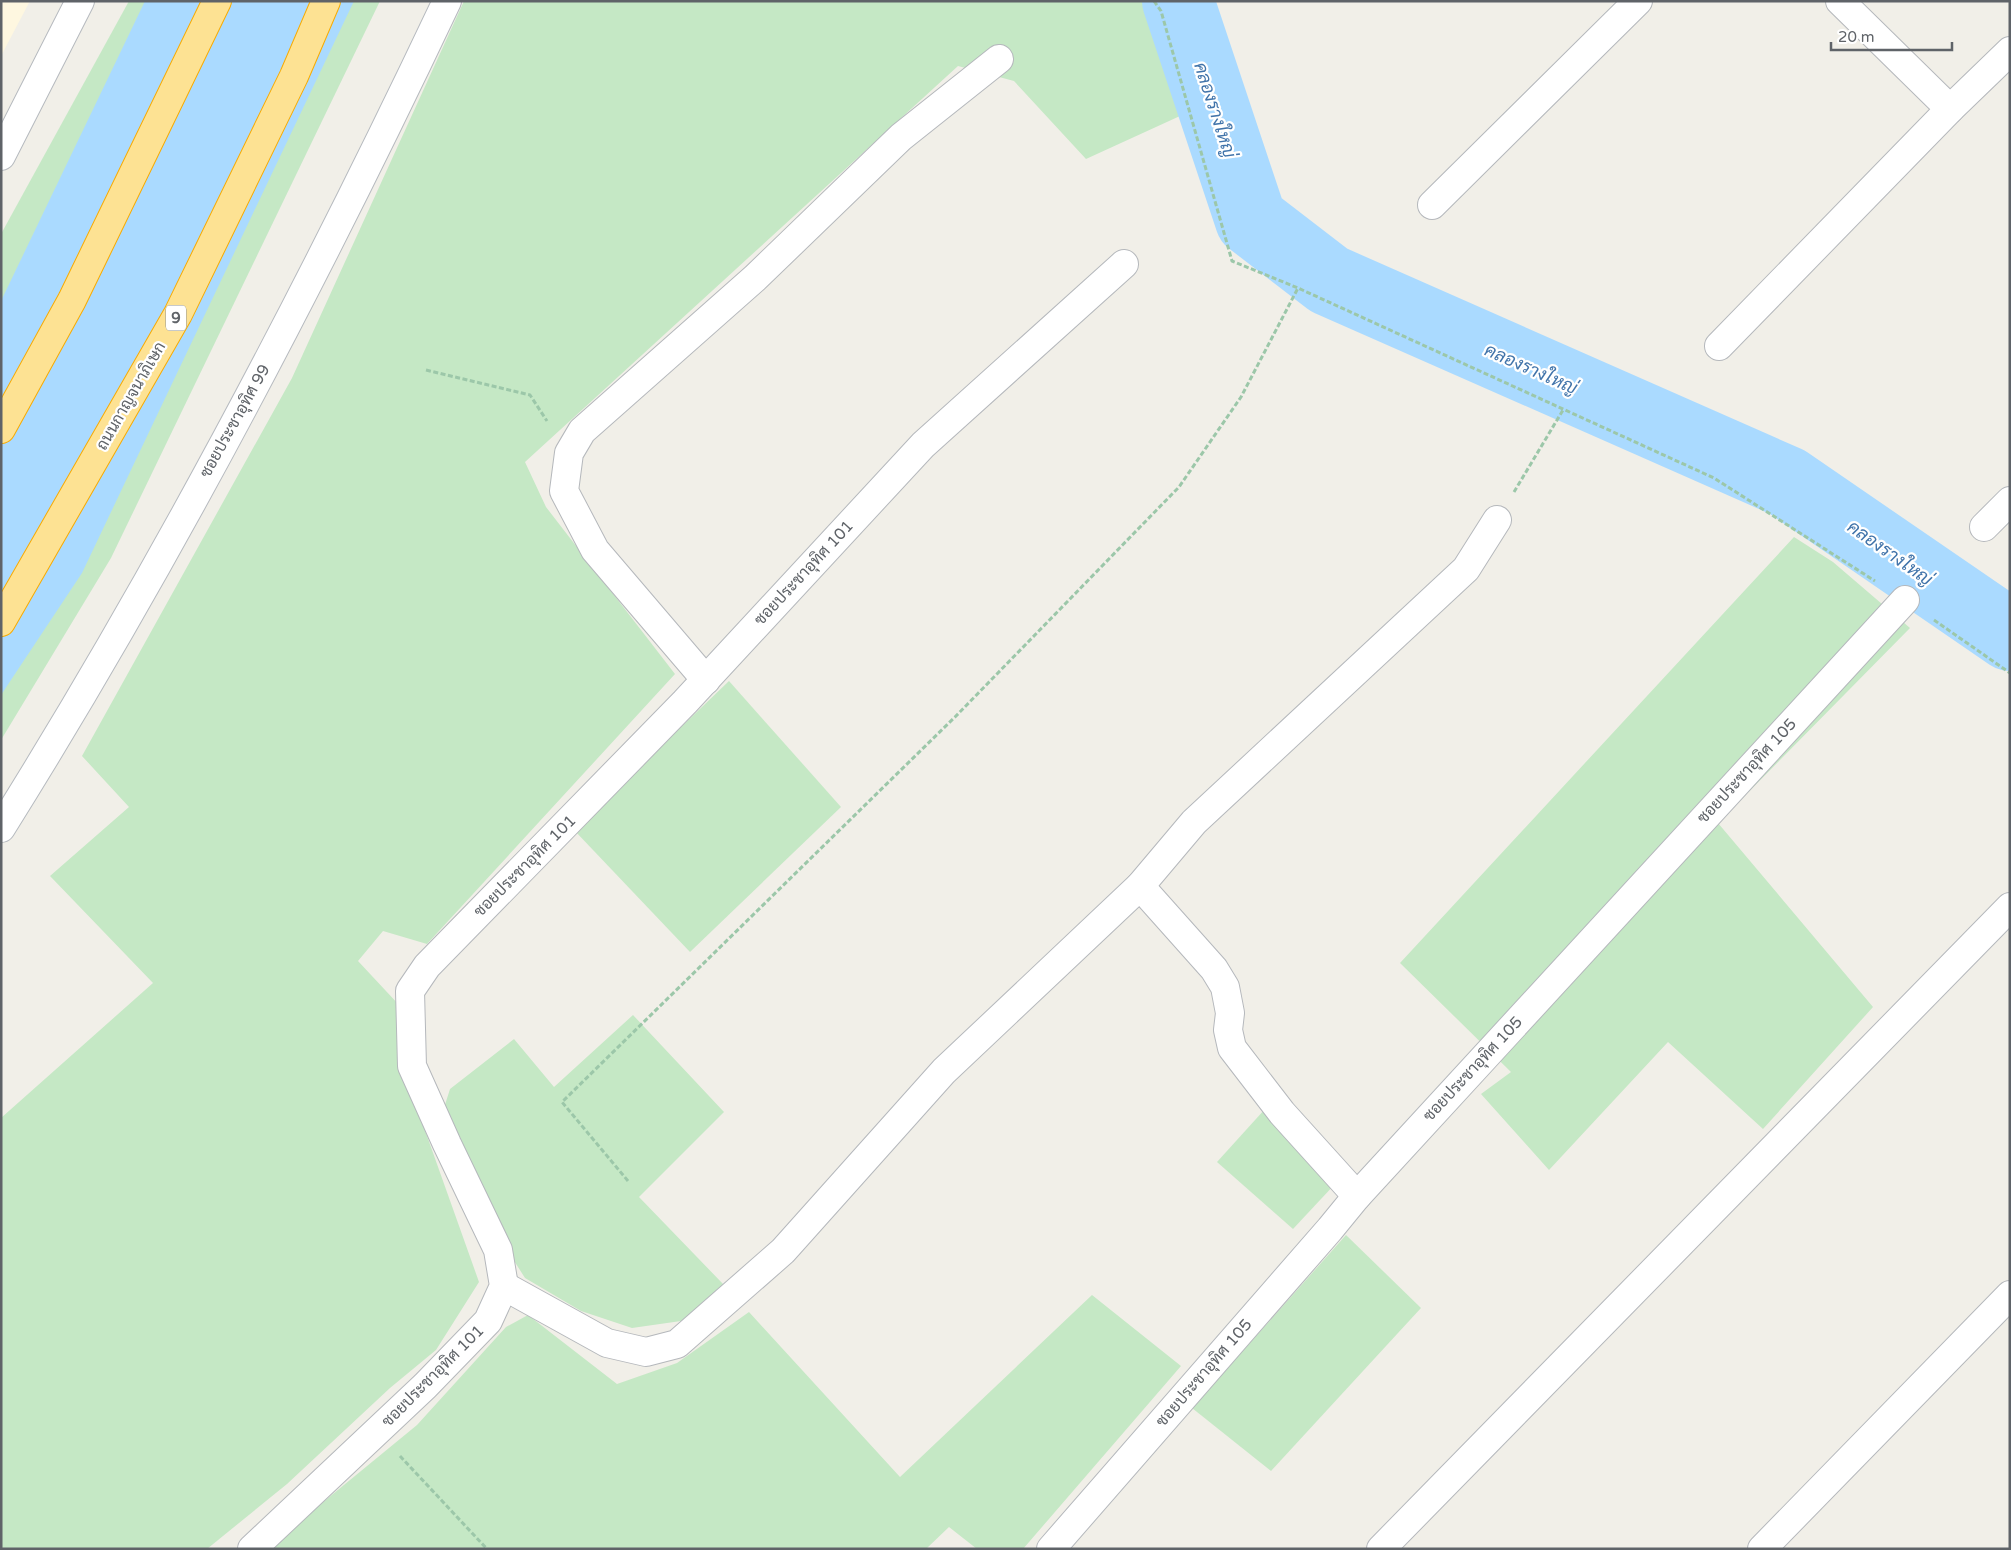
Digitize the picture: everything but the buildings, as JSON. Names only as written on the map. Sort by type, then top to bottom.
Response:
[{"type":"highway","points":[[1,429],[72,300],[216,1]]},
{"type":"highway","name":"ถนนกาญจนาภิเษก","points":[[1,622],[178,314],[294,76],[326,1]]},
{"type":"street","points":[[1,156],[80,1]]},
{"type":"street","name":"ซอยประชาอุทิศ 99","points":[[1,828],[48,752],[166,548],[276,346],[382,138],[447,1]]},
{"type":"street","points":[[1432,206],[1638,1]]},
{"type":"street","points":[[1840,1],[1950,109]]},
{"type":"street","points":[[1719,346],[1950,109],[2010,51]]},
{"type":"street","points":[[706,680],[595,550],[564,491],[569,453],[582,431],[754,278],[901,137],[999,59]]},
{"type":"street","name":"ซอยประชาอุทิศ 101","points":[[252,1549],[425,1386],[488,1321],[504,1286],[498,1250],[446,1144],[412,1066],[410,991],[427,966],[706,680],[923,444],[1124,264]]},
{"type":"street","points":[[1984,527],[2010,501]]},
{"type":"street","points":[[504,1286],[607,1343],[646,1352],[677,1344],[783,1251],[944,1071],[1140,886],[1194,822],[1466,569],[1497,520]]},
{"type":"street","name":"ซอยประชาอุทิศ 105","points":[[1052,1549],[1330,1230],[1357,1196],[1905,600]]},
{"type":"street","points":[[1140,886],[1214,969],[1225,987],[1230,1013],[1228,1030],[1232,1048],[1282,1113],[1357,1196]]},
{"type":"street","points":[[1382,1549],[2010,907]]},
{"type":"street","points":[[1762,1549],[2010,1294]]},
{"type":"path","points":[[1154,1],[1161,11],[1183,84],[1232,261],[1298,288],[1714,478],[1905,600],[2010,673]]},
{"type":"path","points":[[628,1181],[562,1102],[955,717],[1179,487],[1241,396],[1298,288]]},
{"type":"path","points":[[426,370],[530,395],[569,453]]},
{"type":"path","points":[[1497,520],[1563,410]]},
{"type":"path","points":[[378,1431],[487,1549]]},
{"type":"shaded area","points":[[1,1],[30,1],[1,56]]},
{"type":"green space","points":[[129,1],[380,1],[111,558],[1,740],[1,234]]},
{"type":"green space","points":[[464,1],[1144,1],[1152,12],[1180,116],[1086,159],[1014,81],[958,66],[525,462],[546,507],[675,674],[427,944],[383,931],[358,961],[400,1006],[422,1122],[479,1282],[436,1350],[390,1388],[287,1484],[207,1549],[1,1549],[1,1118],[153,983],[50,876],[129,807],[82,756],[292,378]]},
{"type":"green space","points":[[1794,537],[1833,562],[1910,628],[1718,823],[1873,1007],[1763,1129],[1668,1042],[1549,1170],[1481,1094],[1511,1072],[1400,963]]},
{"type":"green space","points":[[729,681],[841,807],[690,952],[574,830]]},
{"type":"green space","points":[[633,1015],[724,1112],[639,1197],[724,1285],[688,1320],[632,1328],[581,1311],[525,1278],[504,1245],[443,1111],[450,1089],[514,1039],[554,1087]]},
{"type":"green space","points":[[1265,1109],[1335,1184],[1293,1229],[1217,1162]]},
{"type":"green space","points":[[1346,1235],[1421,1308],[1271,1471],[1192,1408]]},
{"type":"green space","points":[[1092,1295],[1181,1366],[1023,1549],[977,1549],[949,1527],[926,1549],[266,1549],[417,1425],[506,1327],[528,1315],[617,1384],[677,1363],[749,1312],[900,1477]]},
{"type":"water","points":[[145,1],[354,1],[82,573],[1,695],[1,301]]},
{"type":"waterway","name":"คลองรางใหญ่","points":[[1178,1],[1251,220],[1329,280],[1787,482],[2010,635]]}]
